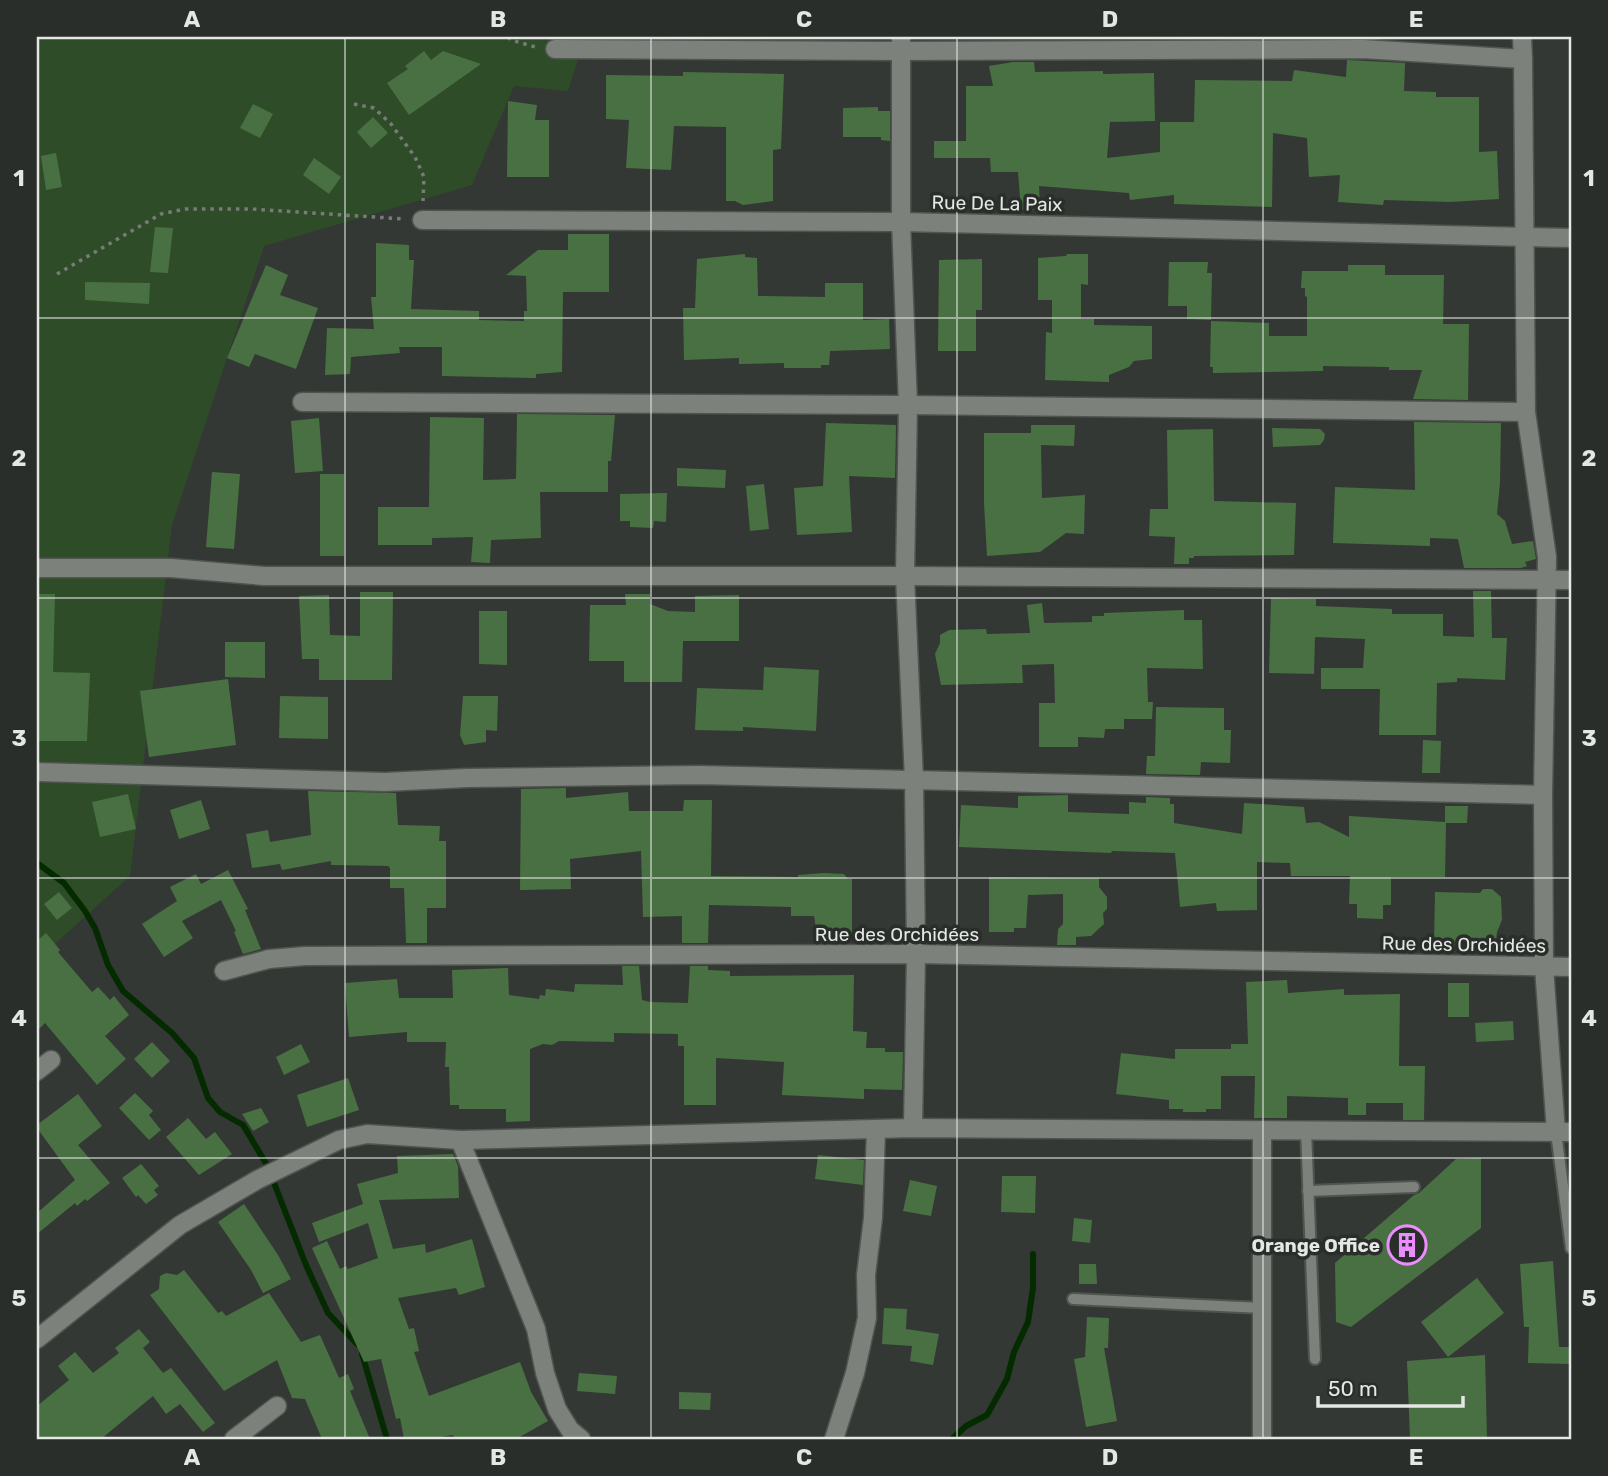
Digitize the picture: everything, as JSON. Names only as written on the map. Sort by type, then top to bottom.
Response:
[{"type":"street","points":[[37,1339],[180,1226],[257,1180],[339,1140],[368,1135],[460,1140],[913,1128],[1564,1132],[1544,967],[1543,795],[1547,557],[1526,412],[1522,37]]},
{"type":"street","points":[[901,44],[901,222],[908,405],[905,576],[914,780],[916,954],[913,1128]]},
{"type":"street","points":[[555,49],[901,44],[1363,49],[1524,59]]},
{"type":"street","name":"Rue De La Paix","points":[[422,220],[901,222],[1571,238]]},
{"type":"street","points":[[302,402],[1526,412]]},
{"type":"street","points":[[37,568],[171,568],[264,576],[1571,580]]},
{"type":"street","points":[[37,772],[385,782],[467,778],[699,775],[1543,795]]},
{"type":"street","name":"Rue des Orchidées","points":[[224,971],[269,959],[305,956],[916,954],[1571,967]]},
{"type":"street","points":[[834,1439],[860,1354],[867,1318],[866,1275],[873,1218],[876,1129]]},
{"type":"street","points":[[1262,1130],[1262,1439]]},
{"type":"street","points":[[460,1140],[536,1329],[545,1373],[557,1409],[570,1430],[581,1439]]},
{"type":"street","points":[[234,1439],[277,1406]]},
{"type":"lane","points":[[1306,1130],[1315,1359]]},
{"type":"lane","points":[[1564,1132],[1571,1248]]},
{"type":"lane","points":[[1308,1191],[1414,1187]]},
{"type":"lane","points":[[1073,1299],[1262,1308]]},
{"type":"path","points":[[508,37],[533,48],[555,49]]},
{"type":"path","points":[[57,274],[161,214],[185,209],[251,209],[422,220],[424,177],[415,157],[391,124],[374,108],[354,104]]},
{"type":"green space","points":[[37,37],[585,37],[568,91],[514,86],[472,185],[264,246],[172,525],[130,876],[37,960]]},
{"type":"building","points":[[424,51],[431,60],[443,51],[481,64],[409,115],[387,83],[408,69],[405,66]]},
{"type":"building","points":[[1347,60],[1405,63],[1404,91],[1436,92],[1436,97],[1479,97],[1479,152],[1497,151],[1499,199],[1450,202],[1384,200],[1383,205],[1338,202],[1340,175],[1309,177],[1307,138],[1273,133],[1272,207],[1174,204],[1174,195],[1130,200],[1129,193],[1039,186],[1040,209],[1021,210],[1018,172],[991,172],[990,158],[934,158],[934,141],[966,141],[966,86],[993,86],[989,66],[1034,62],[1035,72],[1154,73],[1155,121],[1110,122],[1107,158],[1160,152],[1160,122],[1194,122],[1195,80],[1292,81],[1294,70],[1346,77]]},
{"type":"building","points":[[683,72],[784,74],[781,149],[773,150],[773,201],[743,205],[726,201],[726,127],[674,126],[671,170],[626,168],[629,120],[606,119],[606,75],[683,76]]},
{"type":"building","points":[[508,101],[537,105],[535,120],[549,120],[549,177],[507,177]]},
{"type":"building","points":[[253,104],[273,114],[260,138],[240,128]]},
{"type":"building","points":[[878,107],[878,111],[890,111],[890,141],[881,140],[881,137],[843,137],[843,108]]},
{"type":"building","points":[[373,117],[388,133],[371,148],[357,132]]},
{"type":"building","points":[[56,153],[62,187],[46,190],[41,156]]},
{"type":"building","points":[[314,158],[341,177],[329,194],[303,175]]},
{"type":"building","points":[[155,227],[173,228],[168,273],[150,272]]},
{"type":"building","points":[[568,234],[609,234],[609,292],[563,292],[562,372],[536,374],[536,378],[442,376],[442,347],[399,347],[400,353],[351,357],[350,374],[325,375],[327,328],[374,329],[371,297],[376,297],[376,243],[409,245],[409,260],[414,260],[411,309],[479,311],[479,320],[524,321],[524,311],[527,311],[526,276],[506,275],[538,250],[568,250]]},
{"type":"building","points":[[745,254],[745,257],[757,258],[758,296],[825,297],[825,283],[863,283],[863,320],[889,319],[890,349],[830,351],[829,365],[821,365],[821,368],[784,368],[784,363],[739,364],[739,358],[684,360],[683,308],[695,308],[697,259]]},
{"type":"building","points":[[1088,254],[1088,285],[1081,284],[1081,319],[1094,319],[1094,325],[1152,326],[1152,359],[1134,361],[1129,367],[1109,375],[1109,382],[1045,380],[1046,332],[1052,333],[1052,300],[1038,300],[1038,258]]},
{"type":"building","points":[[982,259],[982,310],[976,310],[976,351],[938,351],[939,260]]},
{"type":"building","points":[[1169,262],[1208,262],[1207,273],[1212,273],[1211,320],[1187,319],[1187,306],[1168,306]]},
{"type":"building","points":[[266,265],[288,275],[280,295],[318,308],[296,369],[255,354],[249,367],[227,358]]},
{"type":"building","points":[[1348,265],[1385,265],[1385,275],[1444,275],[1443,324],[1469,324],[1468,400],[1413,399],[1422,370],[1323,366],[1323,371],[1213,373],[1213,367],[1210,367],[1211,321],[1269,323],[1269,336],[1307,336],[1307,297],[1305,288],[1301,288],[1302,271],[1348,271]]},
{"type":"building","points":[[85,282],[150,283],[149,304],[85,300]]},
{"type":"building","points":[[517,414],[615,415],[611,461],[608,461],[608,492],[540,492],[541,538],[491,540],[490,563],[471,562],[473,537],[432,538],[432,545],[378,545],[378,507],[429,507],[430,417],[484,418],[483,480],[516,479]]},
{"type":"building","points":[[319,418],[323,471],[295,473],[291,421]]},
{"type":"building","points":[[1414,422],[1501,423],[1497,514],[1505,521],[1512,544],[1533,541],[1536,559],[1525,562],[1527,566],[1521,568],[1464,568],[1458,539],[1430,538],[1430,546],[1333,543],[1335,487],[1415,490]]},
{"type":"building","points":[[826,423],[896,425],[895,478],[849,476],[852,532],[797,535],[794,488],[823,486]]},
{"type":"building","points":[[1031,425],[1075,425],[1074,446],[1041,445],[1042,498],[1085,495],[1084,534],[1066,533],[1040,552],[987,556],[984,433],[1031,433]]},
{"type":"building","points":[[1272,428],[1320,429],[1325,434],[1324,440],[1320,445],[1273,447]]},
{"type":"building","points":[[1213,429],[1214,501],[1296,503],[1294,555],[1194,556],[1189,558],[1189,564],[1174,564],[1175,537],[1149,536],[1150,509],[1168,509],[1167,430]]},
{"type":"building","points":[[677,468],[726,470],[725,488],[677,486]]},
{"type":"building","points":[[212,472],[240,474],[234,549],[206,547]]},
{"type":"building","points":[[320,474],[344,474],[344,556],[320,556]]},
{"type":"building","points":[[764,484],[769,529],[750,531],[746,486]]},
{"type":"building","points":[[667,493],[666,522],[654,521],[653,528],[630,527],[630,521],[620,521],[620,494]]},
{"type":"building","points":[[1473,591],[1491,591],[1492,638],[1507,638],[1505,680],[1457,678],[1457,682],[1437,683],[1436,735],[1379,735],[1380,689],[1321,689],[1321,668],[1363,668],[1365,639],[1315,637],[1314,674],[1269,673],[1271,598],[1316,599],[1316,606],[1392,609],[1392,614],[1443,614],[1443,636],[1474,637]]},
{"type":"building","points":[[360,592],[393,592],[392,680],[319,680],[319,659],[302,659],[299,596],[329,595],[330,635],[360,636]]},
{"type":"building","points":[[37,594],[55,594],[53,672],[90,673],[87,741],[37,741]]},
{"type":"building","points":[[625,594],[650,594],[650,604],[668,611],[695,612],[695,596],[739,595],[739,641],[683,641],[682,682],[624,682],[624,661],[589,661],[590,605],[626,605]]},
{"type":"building","points":[[1042,603],[1044,623],[1092,622],[1092,616],[1104,616],[1104,613],[1184,610],[1184,620],[1202,620],[1203,669],[1147,668],[1148,702],[1153,702],[1152,719],[1124,719],[1124,729],[1105,729],[1104,738],[1078,737],[1078,747],[1039,747],[1039,703],[1055,703],[1054,664],[1022,665],[1023,683],[941,685],[935,654],[940,635],[949,630],[986,629],[987,634],[1030,633],[1027,605]]},
{"type":"building","points":[[479,611],[507,611],[507,665],[479,664]]},
{"type":"building","points":[[225,642],[265,642],[265,678],[225,677]]},
{"type":"building","points":[[764,667],[819,670],[816,731],[743,727],[743,731],[695,730],[697,688],[763,690]]},
{"type":"building","points":[[228,679],[236,745],[149,757],[140,691]]},
{"type":"building","points":[[280,696],[328,697],[328,739],[279,738]]},
{"type":"building","points":[[463,696],[498,696],[497,731],[486,730],[486,742],[464,745],[460,735]]},
{"type":"building","points":[[1156,707],[1224,708],[1224,730],[1231,730],[1230,763],[1201,762],[1200,775],[1146,774],[1147,756],[1155,756]]},
{"type":"building","points":[[1423,740],[1441,741],[1440,773],[1422,773]]},
{"type":"building","points":[[566,788],[566,798],[628,792],[629,811],[683,811],[684,800],[712,800],[711,876],[798,877],[824,873],[844,874],[848,879],[852,879],[852,936],[844,943],[822,943],[818,940],[814,916],[791,916],[791,907],[709,905],[708,943],[682,943],[682,916],[643,917],[641,851],[570,859],[571,889],[520,890],[521,789]]},
{"type":"building","points":[[308,791],[396,793],[398,825],[440,826],[439,841],[446,841],[446,908],[427,908],[427,943],[406,943],[404,888],[390,888],[388,866],[331,865],[331,861],[282,870],[280,864],[252,868],[246,834],[268,830],[270,842],[311,835]]},
{"type":"building","points":[[128,794],[136,829],[100,837],[92,802]]},
{"type":"building","points":[[1068,795],[1068,812],[1129,814],[1129,802],[1146,803],[1146,797],[1170,798],[1170,804],[1174,804],[1174,823],[1242,834],[1244,803],[1304,807],[1306,823],[1319,822],[1349,837],[1349,816],[1445,822],[1445,806],[1468,806],[1467,823],[1446,823],[1445,877],[1391,877],[1391,905],[1383,905],[1383,919],[1357,918],[1357,904],[1349,904],[1350,876],[1291,876],[1290,863],[1257,862],[1257,910],[1217,911],[1216,903],[1180,907],[1175,853],[959,847],[961,805],[1018,808],[1018,796]]},
{"type":"building","points":[[201,800],[210,829],[179,839],[170,810]]},
{"type":"building","points":[[228,870],[248,909],[245,910],[261,949],[243,954],[234,932],[236,931],[221,900],[182,921],[193,938],[164,957],[142,924],[177,901],[170,887],[196,874],[201,884]]},
{"type":"building","points":[[989,877],[1099,878],[1099,887],[1107,897],[1107,909],[1103,913],[1104,924],[1091,936],[1076,937],[1076,945],[1057,945],[1058,929],[1063,924],[1063,894],[1028,895],[1026,928],[1014,928],[1014,932],[989,932]]},
{"type":"building","points":[[1483,889],[1492,889],[1501,897],[1502,920],[1492,946],[1479,945],[1479,949],[1434,946],[1435,892],[1480,893]]},
{"type":"building","points":[[59,892],[72,908],[57,920],[44,904]]},
{"type":"building","points":[[46,933],[60,950],[58,952],[92,992],[98,987],[110,1000],[114,996],[129,1015],[105,1036],[126,1059],[97,1085],[45,1023],[37,1031],[37,941]]},
{"type":"building","points":[[622,966],[639,966],[642,1000],[650,1002],[688,1003],[690,966],[708,966],[708,970],[730,971],[730,976],[854,975],[853,1031],[867,1032],[866,1048],[903,1052],[902,1090],[864,1089],[864,1099],[782,1095],[784,1062],[716,1058],[716,1105],[684,1105],[684,1046],[678,1046],[678,1034],[614,1033],[614,1042],[559,1041],[530,1049],[530,1121],[506,1122],[506,1109],[459,1109],[459,1105],[450,1105],[449,1067],[445,1067],[446,1042],[407,1042],[407,1032],[349,1037],[345,983],[397,979],[399,998],[453,998],[452,970],[508,968],[509,995],[539,999],[540,995],[545,996],[546,989],[574,992],[575,984],[623,985]]},
{"type":"building","points":[[1287,980],[1288,993],[1344,989],[1344,995],[1400,994],[1399,1066],[1425,1066],[1424,1120],[1403,1120],[1403,1103],[1366,1103],[1366,1115],[1348,1115],[1348,1098],[1287,1096],[1287,1118],[1254,1118],[1255,1076],[1221,1076],[1221,1109],[1206,1109],[1206,1112],[1169,1109],[1169,1100],[1116,1094],[1121,1053],[1175,1059],[1175,1049],[1231,1049],[1231,1044],[1248,1044],[1246,982]]},
{"type":"building","points":[[1448,983],[1469,983],[1469,1017],[1448,1017]]},
{"type":"building","points":[[1513,1021],[1514,1040],[1476,1042],[1475,1023]]},
{"type":"building","points":[[152,1042],[170,1061],[152,1078],[134,1059]]},
{"type":"building","points":[[301,1044],[310,1062],[284,1075],[276,1057]]},
{"type":"building","points":[[348,1078],[359,1110],[307,1127],[297,1095]]},
{"type":"building","points":[[135,1093],[153,1111],[149,1115],[161,1130],[149,1140],[119,1108]]},
{"type":"building","points":[[78,1094],[102,1126],[78,1145],[110,1183],[87,1201],[85,1199],[77,1206],[75,1203],[37,1234],[37,1213],[75,1180],[37,1125]]},
{"type":"building","points":[[261,1108],[269,1122],[253,1131],[242,1114]]},
{"type":"building","points":[[188,1118],[206,1139],[215,1132],[232,1154],[199,1175],[166,1137]]},
{"type":"building","points":[[453,1154],[458,1166],[459,1198],[379,1200],[393,1249],[425,1244],[426,1253],[472,1239],[485,1287],[459,1295],[456,1288],[398,1298],[409,1329],[414,1328],[419,1351],[414,1352],[429,1396],[520,1362],[531,1392],[548,1421],[516,1439],[455,1439],[453,1435],[404,1439],[400,1418],[396,1419],[381,1359],[364,1362],[312,1248],[327,1241],[340,1269],[346,1266],[348,1269],[378,1258],[368,1223],[319,1242],[312,1223],[363,1204],[357,1184],[398,1173],[397,1156]]},
{"type":"building","points":[[818,1155],[864,1160],[863,1185],[815,1179]]},
{"type":"building","name":"Orange Office","points":[[1481,1158],[1481,1228],[1351,1327],[1336,1322],[1335,1263],[1456,1159]]},
{"type":"building","points":[[141,1164],[159,1186],[154,1190],[158,1195],[146,1204],[138,1195],[136,1197],[122,1178]]},
{"type":"building","points":[[1002,1176],[1036,1176],[1035,1213],[1001,1212]]},
{"type":"building","points":[[910,1180],[937,1186],[931,1216],[903,1211]]},
{"type":"building","points":[[244,1204],[291,1279],[263,1293],[251,1270],[218,1222]]},
{"type":"building","points":[[1074,1218],[1092,1220],[1090,1243],[1072,1241]]},
{"type":"building","points":[[1553,1261],[1559,1347],[1571,1347],[1571,1364],[1528,1363],[1529,1327],[1524,1327],[1520,1264]]},
{"type":"building","points":[[1079,1264],[1096,1264],[1097,1284],[1079,1284]]},
{"type":"building","points":[[184,1270],[218,1313],[222,1311],[226,1316],[269,1293],[301,1342],[320,1335],[339,1378],[348,1374],[354,1389],[350,1391],[370,1439],[322,1439],[305,1399],[292,1398],[277,1360],[224,1391],[150,1295],[159,1289],[160,1276],[166,1273],[177,1275]]},
{"type":"building","points":[[1477,1278],[1504,1313],[1448,1357],[1421,1322]]},
{"type":"building","points":[[884,1308],[907,1309],[906,1329],[939,1334],[933,1365],[910,1361],[912,1346],[882,1344]]},
{"type":"building","points":[[1087,1317],[1109,1318],[1108,1348],[1104,1348],[1117,1421],[1086,1427],[1074,1359],[1085,1357]]},
{"type":"building","points":[[139,1329],[150,1342],[143,1348],[163,1373],[171,1368],[215,1423],[203,1432],[180,1404],[166,1414],[153,1396],[101,1439],[37,1439],[37,1406],[69,1380],[58,1366],[75,1352],[93,1373],[119,1353],[115,1348]]},
{"type":"building","points":[[1485,1355],[1487,1439],[1410,1439],[1407,1361]]},
{"type":"building","points":[[579,1373],[617,1376],[615,1394],[577,1391]]},
{"type":"building","points":[[679,1392],[711,1393],[710,1410],[679,1409]]},
{"type":"waterway","points":[[37,863],[64,883],[85,911],[95,928],[108,965],[123,991],[172,1033],[194,1058],[208,1098],[220,1112],[243,1125],[267,1165],[328,1313],[357,1344]]},
{"type":"waterway","points":[[952,1439],[966,1426],[987,1415],[1007,1379],[1014,1352],[1028,1322],[1033,1288],[1033,1254]]},
{"type":"waterway","points":[[362,1354],[387,1439]]},
{"type":"place","name":"Orange Office","points":[[1407,1245]]}]
